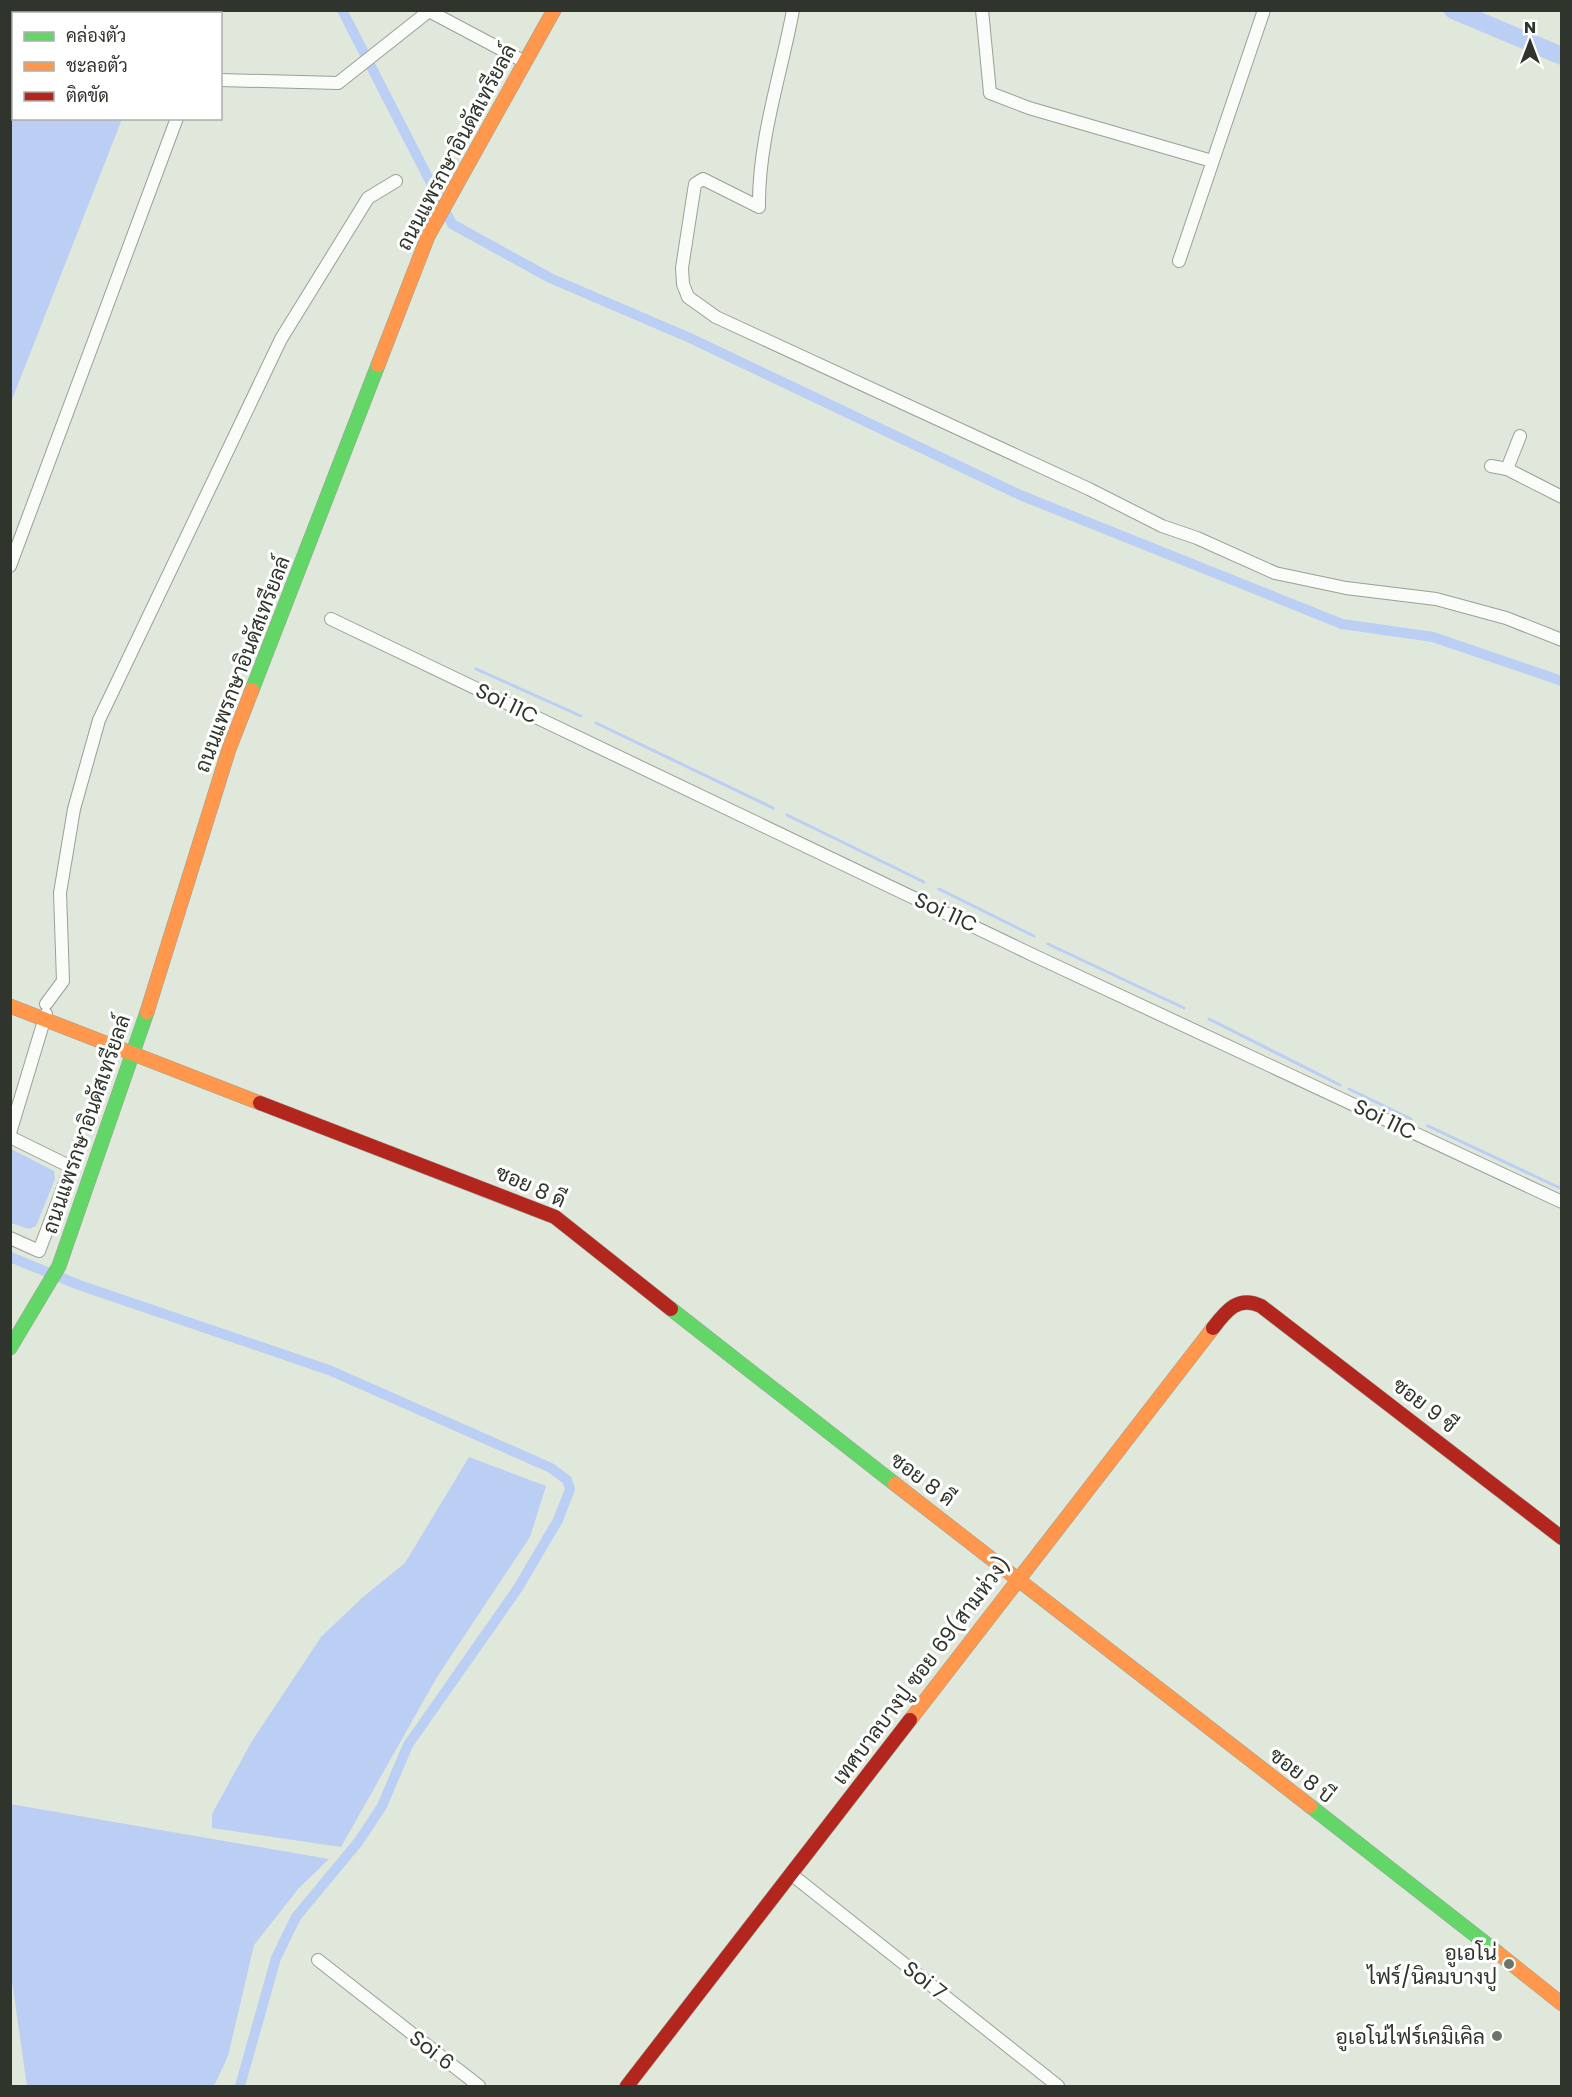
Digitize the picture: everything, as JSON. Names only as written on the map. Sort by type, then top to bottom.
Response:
[{"type":"street","name":"ถนนแพรกษาอินดัสเทรียลล์","points":[[10,1348],[59,1266],[134,1053],[229,750],[432,229],[554,10]]},
{"type":"street","points":[[793,10],[765,143],[759,182],[759,207],[703,179],[695,184],[682,268],[683,284],[688,297],[716,317],[778,347],[1089,489],[1162,526],[1197,538],[1275,573],[1346,588],[1436,599],[1506,618],[1562,640]]},
{"type":"street","points":[[982,10],[990,93],[1029,108],[1212,161]]},
{"type":"street","points":[[1179,261],[1264,10]]},
{"type":"street","points":[[222,80],[338,83],[429,11],[525,62]]},
{"type":"street","points":[[10,566],[176,120]]},
{"type":"street","points":[[10,1133],[46,1012],[63,981],[60,893],[74,810],[99,720],[282,339],[368,198],[396,181]]},
{"type":"street","points":[[1507,470],[1520,436]]},
{"type":"street","points":[[1491,466],[1507,470],[1562,497]]},
{"type":"street","name":"Soi 11C","points":[[331,619],[1035,956],[1562,1202]]},
{"type":"street","name":"ซอย 8 ดี","points":[[10,1006],[46,1012],[134,1053],[555,1217],[829,1434],[1018,1577]]},
{"type":"street","points":[[10,1137],[71,1167],[39,1251],[10,1238]]},
{"type":"street","name":"เทศบาลบางปู ซอย 69(สามห่วง)","points":[[627,2086],[1018,1577],[1230,1306],[1251,1301],[1261,1306]]},
{"type":"street","name":"ซอย 9 ซี","points":[[1261,1306],[1562,1538]]},
{"type":"street","name":"ซอย 8 บี","points":[[1018,1577],[1562,2004]]},
{"type":"street","name":"Soi 7","points":[[791,1874],[1058,2086]]},
{"type":"street","name":"Soi 6","points":[[318,1960],[479,2086]]},
{"type":"water","points":[[11,10],[154,10],[154,12],[12,12],[12,120],[122,120],[11,402]]},
{"type":"water","points":[[11,1149],[54,1171],[55,1179],[36,1226],[29,1229],[11,1223]]},
{"type":"water","points":[[469,1457],[546,1486],[530,1537],[437,1677],[341,1847],[212,1828],[212,1814],[252,1741],[321,1637],[363,1597],[405,1563]]},
{"type":"water","points":[[10,1804],[329,1859],[299,1888],[254,1945],[228,2056],[214,2086],[27,2086],[10,1967]]},
{"type":"waterway","points":[[342,10],[452,224],[550,278],[690,338],[1020,495],[1342,624],[1433,637],[1562,681]]},
{"type":"waterway","points":[[1453,10],[1562,56]]},
{"type":"waterway","points":[[476,669],[581,716]]},
{"type":"waterway","points":[[596,723],[773,808]]},
{"type":"waterway","points":[[787,815],[924,882]]},
{"type":"waterway","points":[[939,889],[1034,936]]},
{"type":"waterway","points":[[1048,944],[1184,1008]]},
{"type":"waterway","points":[[1209,1019],[1340,1085]]},
{"type":"waterway","points":[[1349,1089],[1411,1119]]},
{"type":"waterway","points":[[1428,1126],[1560,1188]]},
{"type":"waterway","points":[[10,1257],[79,1285],[329,1370],[551,1468],[567,1480],[570,1489],[558,1520],[518,1588],[408,1745],[382,1806],[359,1841],[296,1917],[276,1958],[240,2086]]},
{"type":"traffic: fast","points":[[252,690],[378,365]]},
{"type":"traffic: fast","points":[[10,1348],[59,1266],[147,1012]]},
{"type":"traffic: fast","points":[[671,1309],[895,1484]]},
{"type":"traffic: fast","points":[[1310,1806],[1498,1953]]},
{"type":"traffic: slow","points":[[378,365],[428,236],[554,10]]},
{"type":"traffic: slow","points":[[147,1012],[229,749],[252,690]]},
{"type":"traffic: slow","points":[[10,1006],[260,1103]]},
{"type":"traffic: slow","points":[[910,1720],[1213,1328]]},
{"type":"traffic: slow","points":[[895,1484],[1310,1806]]},
{"type":"traffic: slow","points":[[1498,1953],[1562,2004]]},
{"type":"traffic: jam","points":[[260,1103],[555,1217],[671,1309]]},
{"type":"traffic: jam","points":[[1213,1328],[1228,1311],[1239,1304],[1246,1302],[1261,1306],[1562,1538]]},
{"type":"traffic: jam","points":[[627,2086],[910,1720]]},
{"type":"place","name":"อูเอโน่ ไฟร์/นิคมบางปู","points":[[1509,1964]]},
{"type":"place","name":"อูเอโน่ไฟร์เคมิเคิล","points":[[1497,2036]]}]
